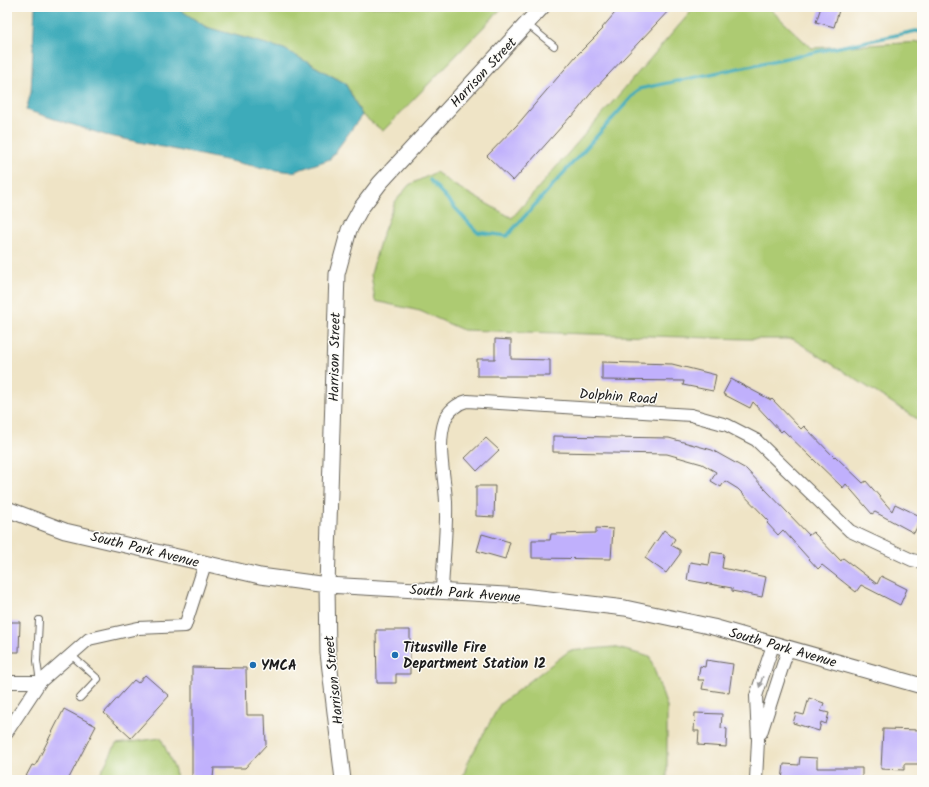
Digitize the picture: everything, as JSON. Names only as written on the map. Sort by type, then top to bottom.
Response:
[{"type":"street","name":"Harrison Street","points":[[343,780],[328,653],[327,584],[337,274],[349,230],[361,208],[380,183],[542,7]]},
{"type":"street","name":"Dolphin Road","points":[[442,591],[446,502],[442,435],[445,419],[449,413],[458,405],[467,401],[691,415],[728,425],[756,440],[850,531],[912,560],[922,562]]},
{"type":"street","name":"South Park Avenue","points":[[7,509],[65,530],[260,576],[327,584],[523,596],[625,608],[713,627],[922,686]]},
{"type":"street","points":[[7,732],[40,682],[89,639],[138,628],[184,626],[205,564]]},
{"type":"street","points":[[756,780],[758,740],[756,696],[773,645]]},
{"type":"street","points":[[758,740],[788,649]]},
{"type":"street","points":[[7,682],[40,682]]},
{"type":"lane","points":[[527,24],[554,46]]},
{"type":"lane","points":[[39,620],[37,661],[40,682]]},
{"type":"lane","points":[[72,655],[98,679],[80,698]]},
{"type":"green space","points":[[176,7],[503,7],[383,131],[362,115],[345,83],[284,49],[206,27]]},
{"type":"green space","points":[[695,7],[768,7],[811,48],[922,42],[922,422],[793,339],[746,339],[463,330],[420,311],[375,301],[371,274],[381,238],[395,202],[409,185],[436,172],[454,185],[512,218]]},
{"type":"green space","points":[[614,647],[650,657],[667,707],[667,780],[462,780],[468,762],[500,704],[569,651]]},
{"type":"green space","points":[[161,738],[175,770],[176,780],[97,780],[116,744]]},
{"type":"water","points":[[35,7],[176,7],[206,27],[284,49],[345,83],[362,115],[330,159],[293,172],[268,169],[105,135],[26,110],[31,92]]},
{"type":"building","points":[[620,7],[672,7],[592,92],[572,117],[571,116],[513,181],[487,156],[517,125],[576,56],[603,29],[602,28]]},
{"type":"building","points":[[821,7],[840,7],[834,27],[816,22]]},
{"type":"building","points":[[495,339],[511,340],[511,359],[550,360],[550,376],[477,376],[477,359],[495,359]]},
{"type":"building","points":[[602,362],[672,364],[716,375],[713,391],[683,385],[684,381],[602,380]]},
{"type":"building","points":[[731,379],[771,400],[772,399],[801,429],[804,426],[834,457],[835,456],[863,483],[866,481],[892,511],[895,504],[922,517],[914,533],[875,512],[872,514],[846,484],[843,488],[783,430],[781,432],[753,402],[750,408],[723,394]]},
{"type":"building","points":[[553,436],[669,438],[712,450],[746,469],[809,535],[813,532],[841,561],[843,558],[877,584],[881,576],[907,589],[900,605],[861,585],[856,592],[822,565],[818,569],[783,530],[778,535],[767,523],[769,521],[738,489],[725,481],[721,487],[711,481],[716,472],[702,464],[667,454],[553,452]]},
{"type":"building","points":[[486,438],[499,450],[477,471],[465,458]]},
{"type":"building","points":[[476,486],[495,486],[494,517],[476,516]]},
{"type":"building","points":[[596,528],[613,529],[611,559],[532,558],[532,540],[550,540],[551,534],[596,533]]},
{"type":"building","points":[[664,530],[675,539],[671,545],[680,550],[680,554],[666,573],[645,558]]},
{"type":"building","points":[[482,534],[510,542],[505,559],[477,551]]},
{"type":"building","points":[[711,552],[724,554],[722,568],[766,577],[762,597],[732,591],[732,588],[687,580],[690,562],[709,565]]},
{"type":"building","points":[[7,622],[20,622],[19,652],[7,652]]},
{"type":"building","points":[[376,630],[410,630],[410,674],[396,674],[396,683],[377,683]]},
{"type":"building","points":[[706,660],[733,664],[729,693],[702,689],[704,680],[698,680],[700,666],[705,667]]},
{"type":"building","points":[[192,667],[246,668],[247,715],[265,715],[266,745],[245,768],[214,768],[213,778],[192,779]]},
{"type":"building","points":[[145,675],[169,696],[131,738],[104,713],[134,680],[138,683]]},
{"type":"building","points":[[809,698],[824,703],[821,711],[829,713],[826,724],[821,722],[819,731],[793,723],[796,713],[804,715]]},
{"type":"building","points":[[64,709],[96,726],[68,780],[24,780],[32,765],[35,766]]},
{"type":"building","points":[[695,713],[722,714],[721,728],[727,729],[726,747],[698,745],[699,731],[694,731]]},
{"type":"building","points":[[883,729],[922,730],[922,764],[904,764],[904,770],[881,769]]},
{"type":"building","points":[[800,757],[817,758],[817,768],[862,768],[862,780],[782,780],[784,764],[799,765]]},
{"type":"waterway","points":[[430,180],[477,232],[507,236],[639,89],[916,31],[922,32]]},
{"type":"place","name":"Titusville Fire Department Station 12","points":[[395,655]]},
{"type":"place","name":"YMCA","points":[[253,665]]}]
